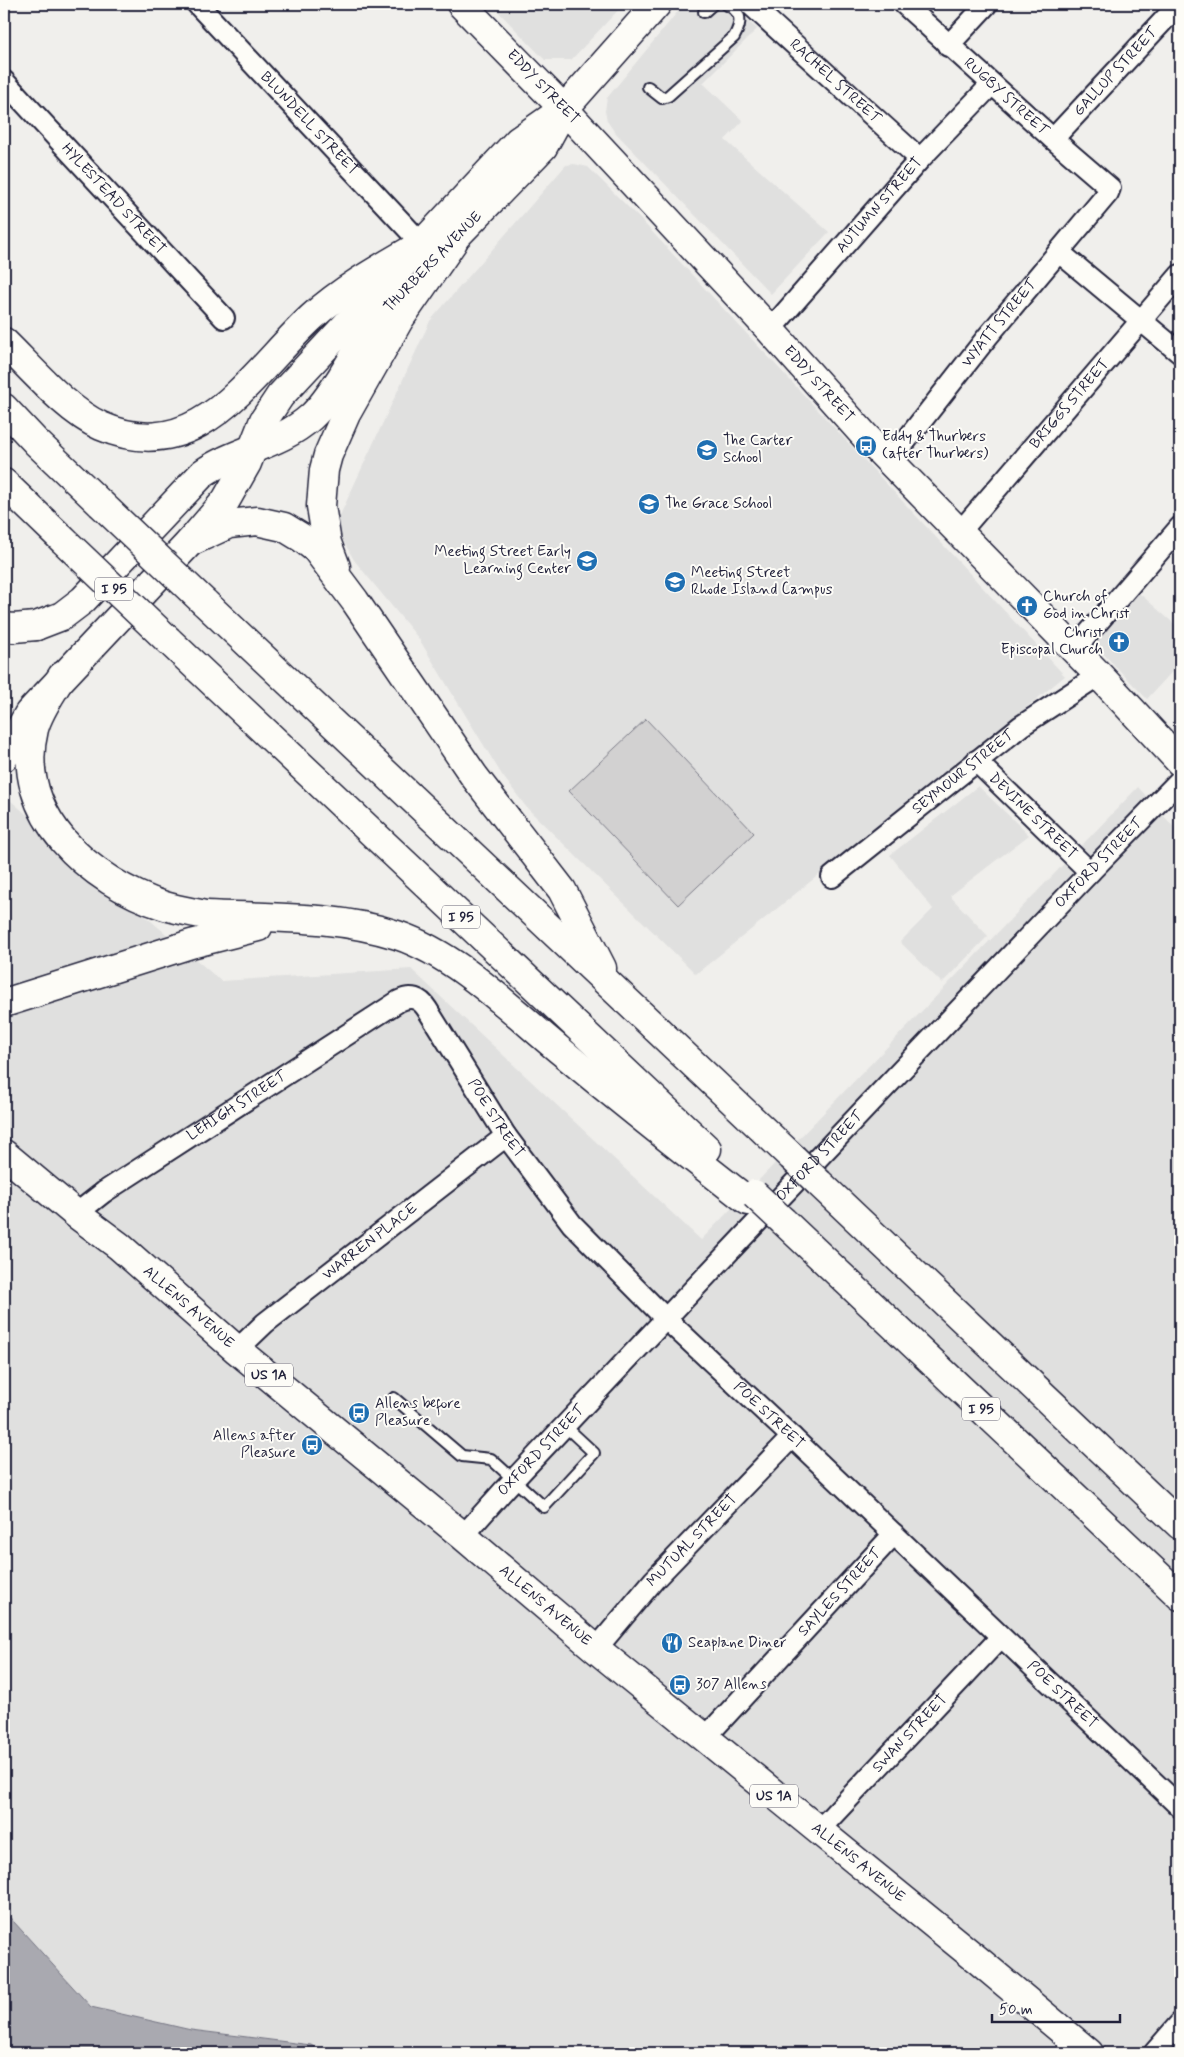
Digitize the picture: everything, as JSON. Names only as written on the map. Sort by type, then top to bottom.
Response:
[{"type":"main road","name":"EDDY STREET","points":[[461,4],[564,108],[890,461],[1099,675],[1180,762]]},
{"type":"main road","name":"THURBERS AVENUE","points":[[4,757],[29,713],[190,542],[226,500],[241,476],[264,420],[280,396],[328,347],[518,141],[564,108],[657,4]]},
{"type":"main road","name":"THURBERS AVENUE","points":[[4,627],[36,626],[62,616],[83,600],[203,473],[226,459],[294,430],[319,410],[371,330],[396,296],[452,242],[543,147],[564,108]]},
{"type":"main road","points":[[355,601],[333,559],[324,525],[322,488],[328,455],[346,414],[399,320],[452,242]]},
{"type":"main road","points":[[4,342],[83,416],[100,425],[132,435],[157,436],[180,432],[195,426],[223,408],[290,338],[325,306],[422,244]]},
{"type":"main road","points":[[4,408],[36,442],[204,602],[1180,1525]]},
{"type":"main road","name":"I 95","points":[[4,484],[751,1198],[824,1259],[1180,1596]]},
{"type":"main road","points":[[190,542],[219,528],[239,522],[257,521],[276,524],[293,532],[316,549],[355,601],[484,789],[562,890],[611,986]]},
{"type":"main road","points":[[62,676],[39,715],[35,727],[31,748],[31,770],[38,800],[49,823],[82,860],[126,889],[144,898],[180,910],[206,915],[321,920],[362,926],[390,933],[416,943],[448,960],[481,985],[628,1107],[751,1198]]},
{"type":"main road","points":[[4,1003],[226,934],[283,922],[321,920]]},
{"type":"main road","name":"ALLENS AVENUE","points":[[4,1154],[76,1214],[119,1246],[237,1350],[463,1536],[596,1649],[1089,2053]]},
{"type":"street","name":"BLUNDELL STREET","points":[[197,4],[422,244]]},
{"type":"street","name":"RACHEL STREET","points":[[750,4],[920,160]]},
{"type":"street","name":"RUGBY STREET","points":[[904,4],[1053,140],[1110,188]]},
{"type":"street","points":[[948,46],[987,4]]},
{"type":"street","name":"GALLUP STREET","points":[[1053,140],[1180,4]]},
{"type":"street","name":"HYLESTEAD STREET","points":[[4,81],[224,318]]},
{"type":"street","name":"AUTUMN STREET","points":[[770,330],[920,160],[992,84]]},
{"type":"street","name":"WYATT STREET","points":[[890,461],[988,336],[1108,193],[1110,188]]},
{"type":"street","points":[[1059,252],[1180,353]]},
{"type":"street","name":"BRIGGS STREET","points":[[959,533],[1180,275]]},
{"type":"street","points":[[1074,650],[1180,527]]},
{"type":"street","name":"SEYMOUR STREET","points":[[832,877],[1021,726],[1099,675]]},
{"type":"street","name":"DEVINE STREET","points":[[976,761],[1090,872]]},
{"type":"street","name":"OXFORD STREET","points":[[463,1536],[514,1479],[1090,872],[1180,780]]},
{"type":"street","name":"POE STREET","points":[[399,1001],[409,997],[423,1003],[506,1136],[564,1215],[666,1320],[792,1437],[1180,1807]]},
{"type":"street","name":"LEHIGH STREET","points":[[76,1214],[104,1192],[399,1001]]},
{"type":"street","name":"WARREN PLACE","points":[[237,1350],[266,1323],[506,1136]]},
{"type":"street","name":"MUTUAL STREET","points":[[596,1649],[792,1437]]},
{"type":"street","name":"SAYLES STREET","points":[[704,1738],[894,1534]]},
{"type":"street","name":"SWAN STREET","points":[[818,1831],[1002,1637]]},
{"type":"street","points":[[1154,2053],[1180,2023]]},
{"type":"lane","points":[[704,12],[713,4]]},
{"type":"lane","points":[[648,87],[662,98],[668,96],[734,37],[740,27],[740,21],[731,6],[725,4]]},
{"type":"lane","points":[[394,1398],[462,1456],[491,1459],[544,1507],[594,1453],[565,1426]]},
{"type":"shaded area","points":[[491,4],[624,4],[571,60],[545,60]]},
{"type":"shaded area","points":[[684,4],[729,4],[757,29],[703,83],[743,121],[725,140],[829,232],[771,294],[614,131],[607,121],[605,111],[607,98]]},
{"type":"shaded area","name":"Meeting Street Rhode Island Campus","points":[[574,164],[588,167],[642,221],[1065,676],[696,974],[527,808],[502,775],[419,639],[354,560],[335,526],[430,321],[566,165]]},
{"type":"shaded area","points":[[1139,593],[1180,629],[1180,663],[1147,699],[1094,644]]},
{"type":"shaded area","points":[[646,719],[754,833],[678,905],[569,791]]},
{"type":"shaded area","points":[[978,786],[1029,835],[950,896],[988,936],[942,983],[900,942],[933,909],[890,855]]},
{"type":"shaded area","points":[[1138,787],[1180,834],[1180,2053],[323,2053],[311,2045],[191,2030],[91,2007],[4,1911],[4,795],[221,981],[411,969],[701,1240]]},
{"type":"shaded area","points":[[4,1911],[91,2007],[191,2030],[311,2045],[323,2053],[4,2053]]},
{"type":"place","name":"Eddy & Thurbers (after Thurbers)","points":[[866,446]]},
{"type":"place","name":"The Carter School","points":[[707,450]]},
{"type":"place","name":"The Grace School","points":[[649,504]]},
{"type":"place","name":"Meeting Street Early Learning Center","points":[[587,561]]},
{"type":"place","name":"Meeting Street Rhode Island Campus","points":[[675,582]]},
{"type":"place","name":"Church of God in Christ","points":[[1027,606]]},
{"type":"place","name":"Christ Episcopal Church","points":[[1119,642]]},
{"type":"place","name":"Allens before Pleasure","points":[[359,1413]]},
{"type":"place","name":"Allens after Pleasure","points":[[312,1445]]},
{"type":"place","name":"Seaplane Diner","points":[[672,1643]]},
{"type":"place","name":"307 Allens","points":[[680,1685]]}]
